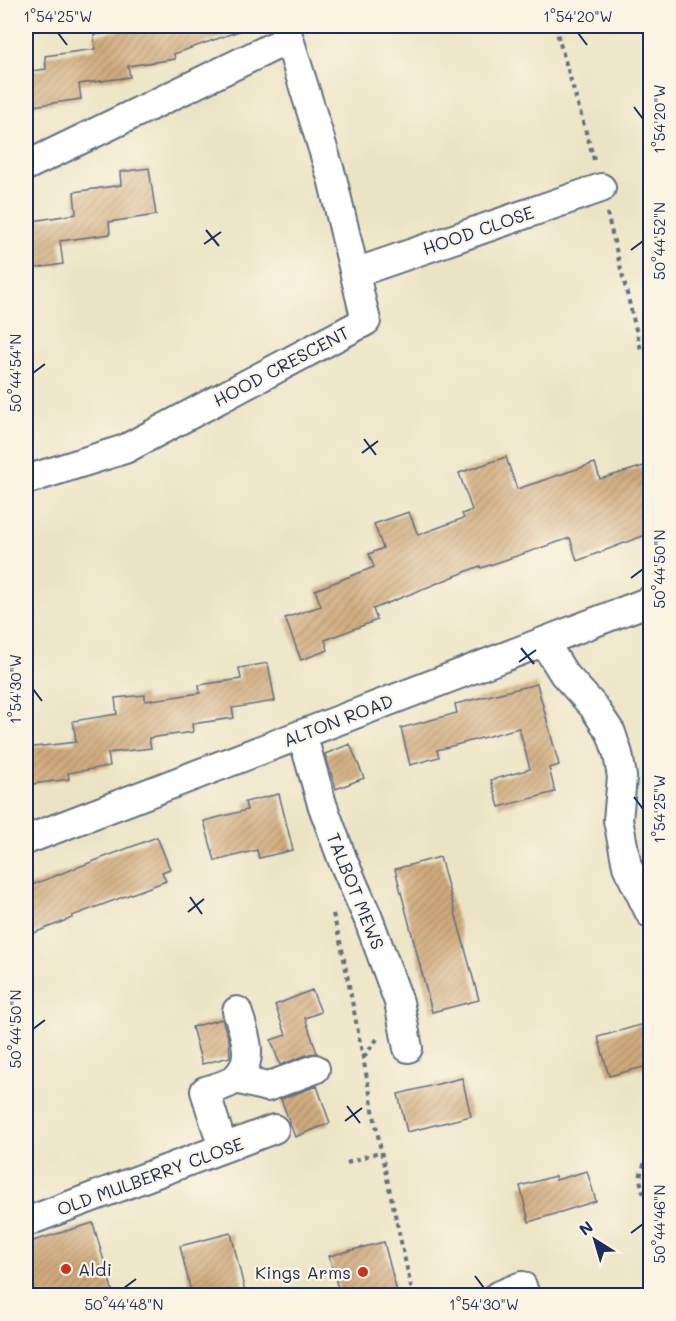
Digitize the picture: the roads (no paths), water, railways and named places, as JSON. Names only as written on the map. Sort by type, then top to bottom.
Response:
[{"type":"street","name":"HOOD CRESCENT","points":[[26,166],[287,32],[332,178],[366,321],[125,449],[26,480]]},
{"type":"street","name":"HOOD CLOSE","points":[[355,273],[601,188]]},
{"type":"street","name":"ALTON ROAD","points":[[26,840],[651,601]]},
{"type":"street","points":[[544,642],[564,674],[593,706],[611,733],[622,777],[618,820],[627,866],[651,913]]},
{"type":"street","name":"TALBOT MEWS","points":[[302,734],[322,804],[399,1002],[408,1048]]},
{"type":"street","points":[[236,1079],[242,1070],[248,1045],[237,1011]]},
{"type":"street","points":[[223,1148],[205,1091],[236,1079],[267,1086],[315,1069]]},
{"type":"street","name":"OLD MULBERRY CLOSE","points":[[26,1222],[274,1129]]},
{"type":"street","points":[[498,1296],[522,1286],[525,1296]]},
{"type":"place","name":"Aldi","points":[[66,1269]]},
{"type":"place","name":"Kings Arms","points":[[363,1272]]}]
